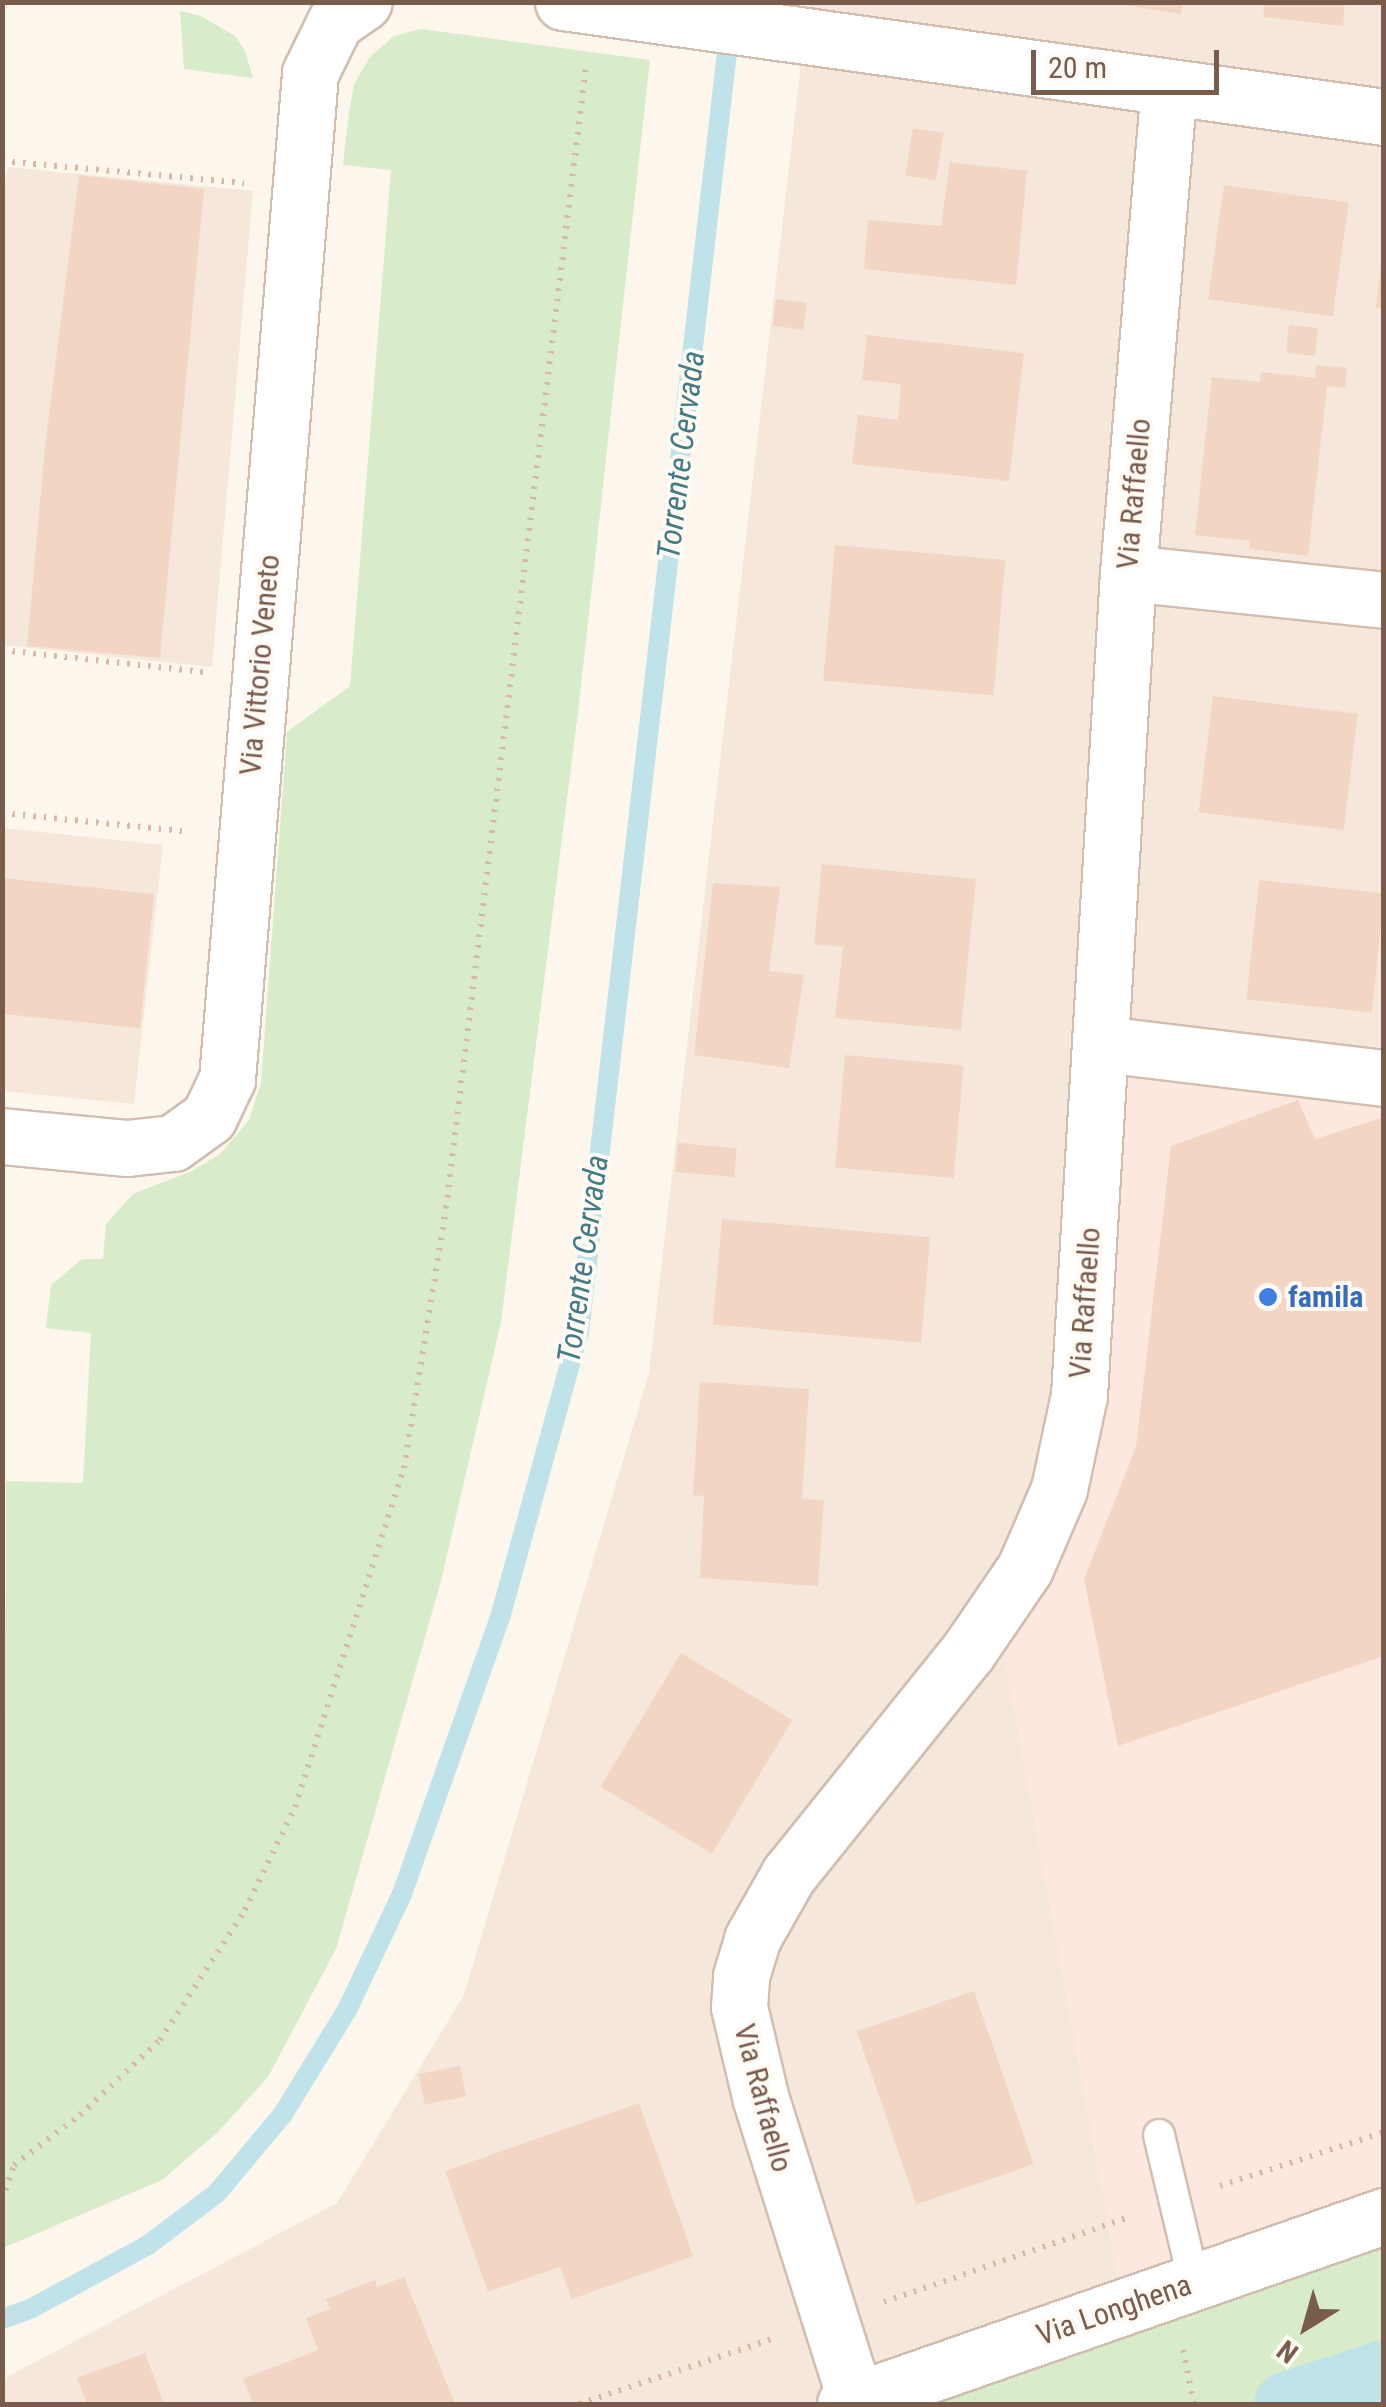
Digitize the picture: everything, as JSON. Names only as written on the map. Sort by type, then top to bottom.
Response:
[{"type":"street","points":[[563,2],[1384,117]]},
{"type":"street","name":"Via Vittorio Veneto","points":[[2,1136],[126,1148],[174,1143],[208,1117],[227,1079],[310,72],[335,22],[354,4]]},
{"type":"street","name":"Via Raffaello","points":[[850,2403],[761,2100],[739,2006],[742,1976],[752,1939],[789,1874],[967,1653],[1025,1568],[1059,1488],[1079,1395],[1103,1044],[1128,573],[1169,89]]},
{"type":"street","points":[[1128,573],[1384,600]]},
{"type":"street","points":[[1103,1044],[1384,1078]]},
{"type":"street","name":"Via Longhena","points":[[850,2403],[1384,2216]]},
{"type":"lane","points":[[1160,2135],[1194,2282]]},
{"type":"path","points":[[2,2200],[14,2165],[80,2114],[160,2040],[245,1910],[295,1806],[404,1468],[446,1208],[586,60]]},
{"type":"path","points":[[2,161],[256,184]]},
{"type":"path","points":[[2,650],[215,673]]},
{"type":"path","points":[[2,813],[182,832]]},
{"type":"path","points":[[580,2404],[776,2338]]},
{"type":"path","points":[[1191,2389],[1194,2404]]},
{"type":"shaded area","points":[[808,3],[1383,3],[1383,1078],[1123,2307],[845,2404],[3,2404],[3,2379],[337,2203],[464,1995],[649,1373]]},
{"type":"shaded area","points":[[8,167],[253,191],[212,667],[3,645],[2,197]]},
{"type":"shaded area","points":[[3,828],[163,845],[134,1104],[3,1091]]},
{"type":"shaded area","points":[[1103,1044],[1383,1078],[1383,2216],[1123,2307],[996,1611],[1059,1489]]},
{"type":"green space","points":[[180,11],[201,16],[235,36],[245,51],[253,78],[184,69]]},
{"type":"green space","points":[[421,29],[650,60],[579,704],[501,1322],[441,1581],[336,1949],[268,2077],[218,2132],[162,2180],[3,2248],[6,1481],[83,1483],[91,1333],[46,1328],[51,1285],[82,1259],[103,1259],[106,1224],[133,1194],[192,1171],[220,1154],[249,1120],[261,1083],[287,732],[350,686],[391,170],[343,165],[349,112],[354,84],[370,57],[394,36]]},
{"type":"green space","points":[[1383,2216],[1383,2404],[845,2404]]},
{"type":"building","points":[[1108,2],[1182,2],[1181,14]]},
{"type":"building","points":[[1265,2],[1345,2],[1343,26],[1263,17]]},
{"type":"building","points":[[913,128],[944,133],[936,180],[905,175]]},
{"type":"building","points":[[950,162],[1027,171],[1016,285],[864,269],[868,220],[941,226]]},
{"type":"building","points":[[79,175],[204,189],[160,658],[27,646],[45,447]]},
{"type":"building","points":[[1224,185],[1349,203],[1333,316],[1208,299]]},
{"type":"building","points":[[1381,262],[1384,308],[1376,308]]},
{"type":"building","points":[[776,299],[807,303],[803,330],[773,326]]},
{"type":"building","points":[[1289,325],[1318,328],[1315,356],[1286,353]]},
{"type":"building","points":[[867,335],[1024,353],[1009,481],[852,464],[858,415],[898,420],[901,384],[862,380]]},
{"type":"building","points":[[1316,365],[1347,368],[1345,388],[1327,386],[1308,556],[1249,549],[1250,541],[1195,535],[1212,377],[1260,382],[1261,372],[1315,378]]},
{"type":"building","points":[[835,545],[1005,560],[993,695],[823,680]]},
{"type":"building","points":[[1213,696],[1358,714],[1344,830],[1199,812]]},
{"type":"building","points":[[822,864],[976,879],[961,1030],[835,1018],[843,947],[814,944]]},
{"type":"building","points":[[2,878],[154,894],[140,1028],[2,1014]]},
{"type":"building","points":[[1259,880],[1384,893],[1372,1013],[1246,999]]},
{"type":"building","points":[[713,883],[780,887],[769,971],[804,975],[789,1068],[694,1055]]},
{"type":"building","points":[[845,1055],[964,1065],[954,1178],[835,1168]]},
{"type":"building","name":"famila","points":[[1298,1100],[1315,1139],[1384,1117],[1384,1656],[1118,1746],[1084,1579],[1136,1447],[1171,1146]]},
{"type":"building","points":[[678,1143],[737,1148],[734,1177],[675,1172]]},
{"type":"building","points":[[722,1219],[930,1237],[921,1343],[713,1325]]},
{"type":"building","points":[[700,1382],[809,1389],[802,1499],[824,1500],[818,1586],[700,1578],[704,1496],[693,1495]]},
{"type":"building","points":[[681,1653],[792,1720],[712,1854],[601,1787]]},
{"type":"building","points":[[974,1991],[1034,2164],[916,2204],[857,2031]]},
{"type":"building","points":[[460,2066],[466,2096],[425,2104],[419,2074]]},
{"type":"building","points":[[639,2103],[693,2256],[572,2299],[560,2267],[488,2292],[445,2171]]},
{"type":"building","points":[[404,2277],[455,2404],[253,2404],[243,2379],[318,2350],[306,2318],[330,2309],[326,2299],[375,2280],[377,2287]]},
{"type":"building","points":[[145,2353],[164,2404],[87,2404],[77,2378]]},
{"type":"waterway","name":"Torrente Cervada","points":[[2,2319],[32,2308],[148,2245],[217,2193],[283,2114],[347,2010],[402,1894],[500,1618],[579,1332],[730,26]]},
{"type":"waterway","points":[[1286,2404],[1384,2372]]},
{"type":"place","name":"famila","points":[[1268,1297]]}]
